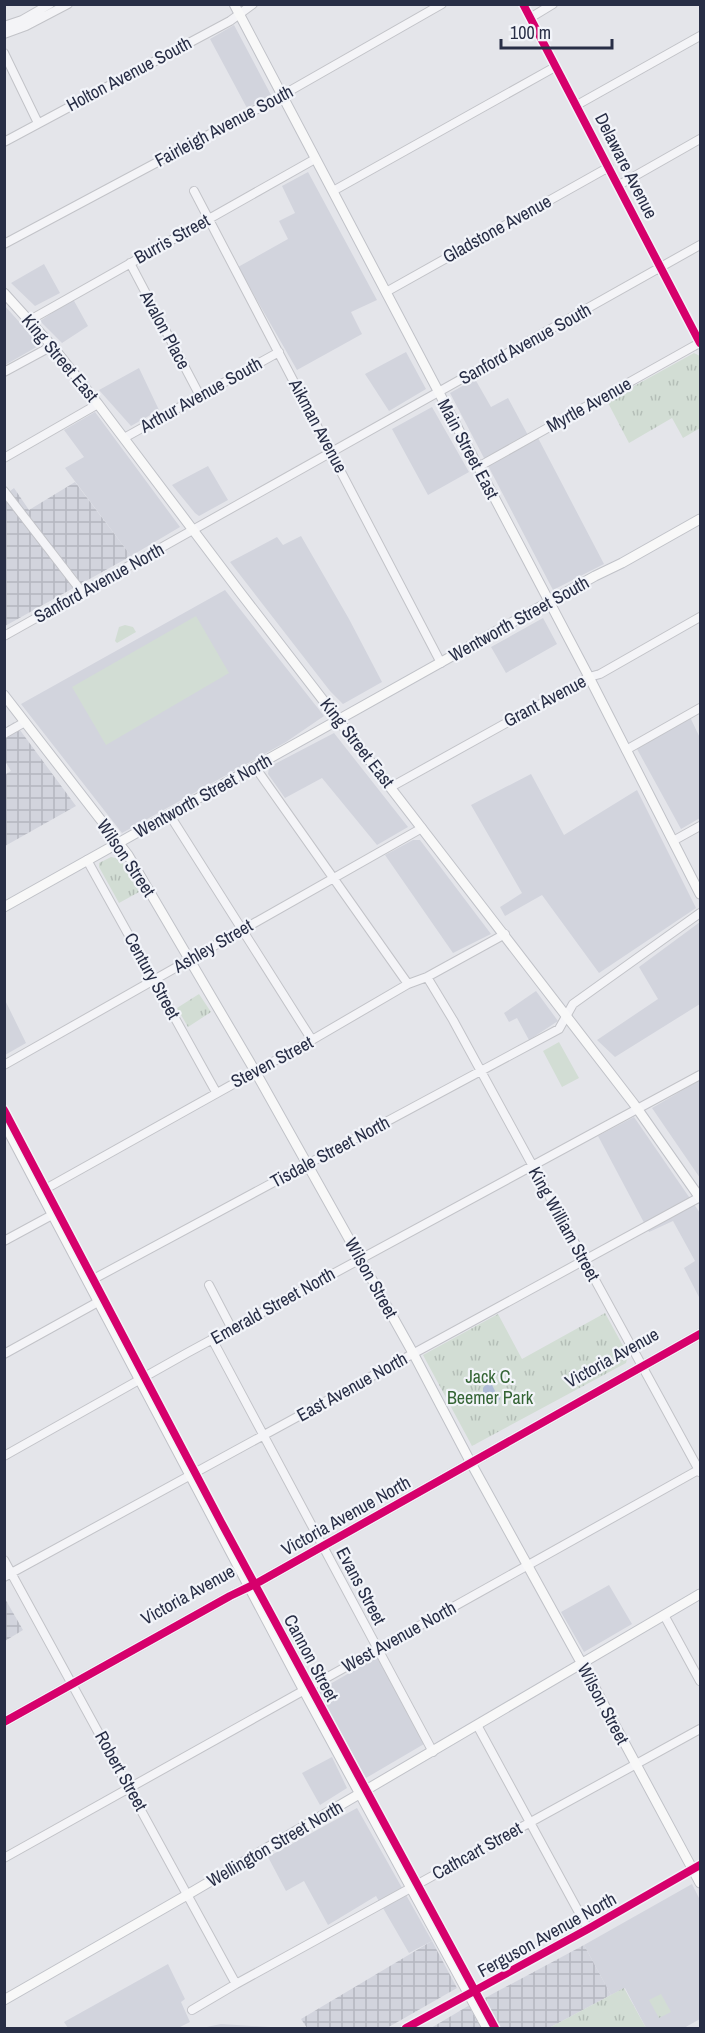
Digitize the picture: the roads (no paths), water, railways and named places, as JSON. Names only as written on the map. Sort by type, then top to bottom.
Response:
[{"type":"main road","name":"Main Street East","points":[[234,4],[589,677],[700,894]]},
{"type":"main road","name":"King Street East","points":[[4,293],[30,320],[98,404],[505,934],[638,1110],[700,1198]]},
{"type":"main road","name":"Wentworth Street South","points":[[339,719],[700,519]]},
{"type":"main road","name":"Wilson Street","points":[[4,694],[119,843],[255,1071],[361,1258],[635,1764],[697,1867],[700,1883]]},
{"type":"main road","name":"Wentworth Street North","points":[[4,907],[339,719]]},
{"type":"main road","points":[[6,1128],[304,1691],[488,2028]]},
{"type":"main road","name":"Victoria Avenue North","points":[[4,1722],[700,1334]]},
{"type":"main road","name":"Wellington Street North","points":[[4,2000],[433,1752],[700,1594]]},
{"type":"street","points":[[4,26],[22,20],[50,4]]},
{"type":"street","points":[[4,34],[26,26],[68,4]]},
{"type":"street","name":"Holton Avenue South","points":[[4,142],[228,22],[253,4]]},
{"type":"street","name":"Fairleigh Avenue South","points":[[4,244],[282,95],[442,4]]},
{"type":"street","name":"Delaware Avenue","points":[[523,4],[555,67],[578,105],[700,343]]},
{"type":"street","points":[[530,18],[553,4]]},
{"type":"street","points":[[578,105],[700,36]]},
{"type":"street","points":[[4,53],[38,123]]},
{"type":"street","points":[[333,191],[555,67]]},
{"type":"street","points":[[619,185],[700,139]]},
{"type":"street","name":"Burris Street","points":[[30,320],[315,159]]},
{"type":"street","name":"Gladstone Avenue","points":[[386,292],[609,166]]},
{"type":"street","name":"Aikman Avenue","points":[[194,191],[441,663]]},
{"type":"street","name":"Sanford Avenue South","points":[[193,530],[700,245]]},
{"type":"street","name":"Avalon Place","points":[[130,263],[200,396]]},
{"type":"street","name":"Myrtle Avenue","points":[[478,467],[700,343]]},
{"type":"street","points":[[4,372],[52,346]]},
{"type":"street","name":"Arthur Avenue South","points":[[124,438],[279,352]]},
{"type":"street","points":[[4,458],[98,404]]},
{"type":"street","points":[[4,491],[82,592]]},
{"type":"street","name":"Sanford Avenue North","points":[[4,636],[193,530]]},
{"type":"street","name":"Grant Avenue","points":[[391,787],[700,617]]},
{"type":"street","points":[[626,750],[700,708]]},
{"type":"street","points":[[4,734],[25,722]]},
{"type":"street","points":[[255,767],[408,984]]},
{"type":"street","points":[[169,814],[312,1040]]},
{"type":"street","points":[[673,841],[700,826]]},
{"type":"street","name":"Ashley Street","points":[[4,1065],[422,828]]},
{"type":"street","name":"Century Street","points":[[87,860],[216,1092]]},
{"type":"street","name":"Tisdale Street North","points":[[88,1282],[559,1029],[573,1004],[700,913]]},
{"type":"street","name":"Steven Street","points":[[40,1192],[408,984],[505,934]]},
{"type":"street","name":"King William Street","points":[[427,976],[700,1470]]},
{"type":"street","name":"Emerald Street North","points":[[4,1456],[212,1339],[700,1075]]},
{"type":"street","name":"East Avenue North","points":[[8,1575],[700,1198]]},
{"type":"street","points":[[4,1241],[52,1215]]},
{"type":"street","points":[[209,1285],[232,1329]]},
{"type":"street","points":[[4,1354],[98,1302]]},
{"type":"street","name":"Evans Street","points":[[212,1339],[433,1752]]},
{"type":"street","name":"West Avenue North","points":[[4,1858],[700,1470]]},
{"type":"street","name":"Robert Street","points":[[4,1560],[8,1575],[73,1684],[236,1984]]},
{"type":"street","points":[[664,1615],[700,1681]]},
{"type":"street","points":[[477,1725],[588,1929]]},
{"type":"street","name":"Cathcart Street","points":[[192,2010],[700,1729]]},
{"type":"street","name":"Ferguson Avenue North","points":[[406,2028],[697,1867]]},
{"type":"water","points":[[486,1384],[492,1385],[496,1393],[501,1396],[498,1403],[492,1403],[490,1397],[483,1392]]},
{"type":"park label","name":"Jack C. Beemer Park","points":[[490,1387]]}]
